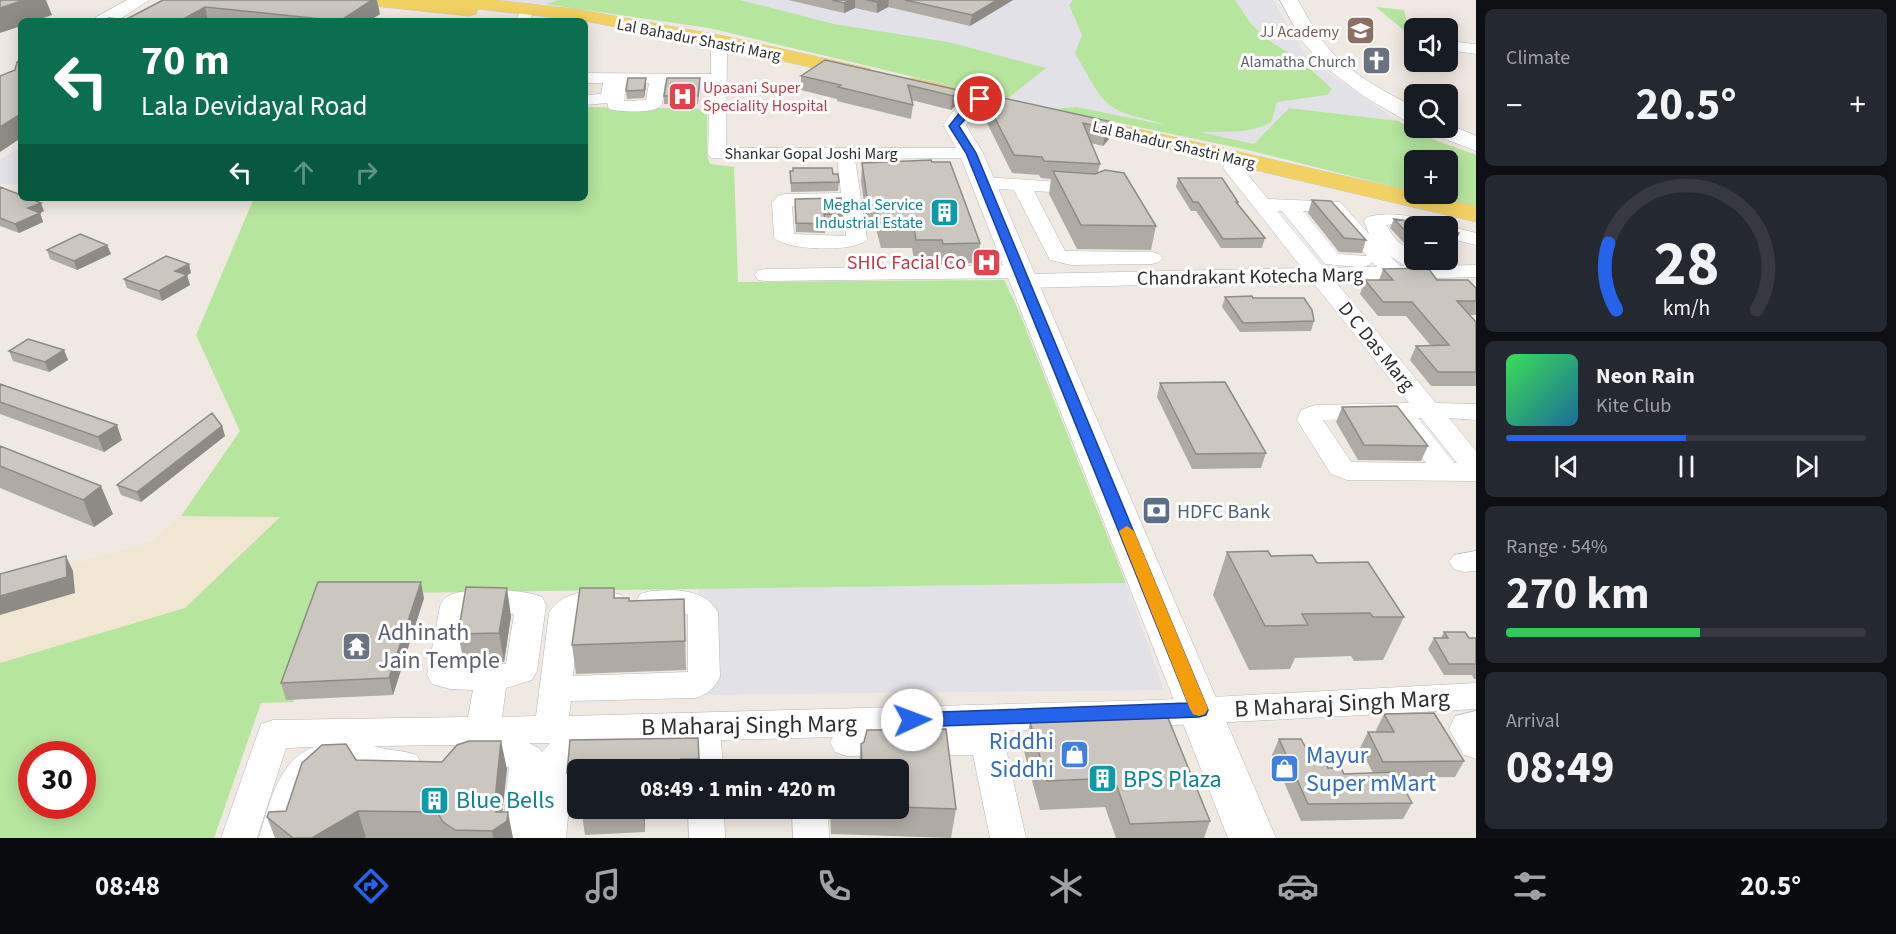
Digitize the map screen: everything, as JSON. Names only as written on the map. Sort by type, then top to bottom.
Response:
[{"type":"main road","points":[[365,0],[523,18]]},
{"type":"main road","name":"Lal Bahadur Shastri Marg","points":[[446,0],[480,2],[576,15],[891,85],[977,127],[1476,214]]},
{"type":"main road","name":"Lal Bahadur Shastri Marg","points":[[588,24],[722,46]]},
{"type":"main road","name":"Lal Bahadur Shastri Marg","points":[[977,127],[1021,120],[1421,214],[1476,231]]},
{"type":"street","points":[[108,18],[140,0]]},
{"type":"street","points":[[124,18],[156,0]]},
{"type":"street","points":[[1289,0],[1305,30],[1320,51],[1360,84],[1404,110]]},
{"type":"street","points":[[1303,0],[1319,33],[1335,52],[1380,88],[1404,102]]},
{"type":"street","name":"Shankar Gopal Joshi Marg","points":[[722,46],[718,79],[717,154],[845,154],[977,127],[1021,184],[1091,188]]},
{"type":"street","points":[[1458,47],[1476,49]]},
{"type":"street","points":[[603,80],[615,105],[618,106],[654,105],[657,79]]},
{"type":"street","points":[[603,80],[718,79]]},
{"type":"street","points":[[588,100],[608,98],[603,80]]},
{"type":"street","points":[[977,127],[1022,276],[1252,838]]},
{"type":"street","points":[[1458,128],[1476,136]]},
{"type":"street","points":[[1458,136],[1476,144]]},
{"type":"street","points":[[845,154],[852,200]]},
{"type":"street","name":"D C Das Marg","points":[[1232,168],[1428,410],[1466,478]]},
{"type":"street","points":[[1021,184],[1057,256],[1071,259],[1152,258]]},
{"type":"street","points":[[1262,205],[1330,205],[1336,207],[1403,262]]},
{"type":"street","points":[[1287,205],[1332,260],[1403,262]]},
{"type":"street","points":[[1403,262],[1379,236],[1376,219],[1393,218],[1404,221]]},
{"type":"street","points":[[1458,234],[1476,239]]},
{"type":"street","points":[[1458,257],[1476,260]]},
{"type":"street","name":"Chandrakant Kotecha Marg","points":[[766,275],[1319,275],[1403,262],[1476,270]]},
{"type":"street","points":[[1466,478],[1347,471],[1340,468],[1310,420],[1310,415],[1428,410],[1468,412],[1476,431]]},
{"type":"street","points":[[1400,411],[1466,478]]},
{"type":"street","points":[[551,729],[564,614],[571,605],[690,602],[699,606],[703,612],[704,677],[695,685],[556,689]]},
{"type":"street","points":[[483,730],[492,677]]},
{"type":"street","name":"B Maharaj Singh Marg","points":[[239,838],[273,734],[551,729],[704,749],[844,745],[937,730],[1199,710],[1476,696]]},
{"type":"street","points":[[1476,725],[1467,726],[1466,729],[1476,745]]},
{"type":"street","points":[[937,730],[976,740],[987,746],[1008,838]]},
{"type":"street","points":[[416,765],[422,732]]},
{"type":"street","points":[[548,838],[554,762],[564,752],[704,749]]},
{"type":"street","points":[[278,838],[294,785],[302,773],[321,758],[341,755],[360,756],[388,766],[444,765],[471,753],[516,753],[527,758],[520,838]]},
{"type":"street","points":[[706,819],[707,838]]},
{"type":"street","points":[[810,819],[811,838]]},
{"type":"shaded area","points":[[1273,0],[1307,58],[1398,121],[1289,108],[1254,144],[1077,107],[1053,109],[709,28],[545,4],[501,1]]},
{"type":"shaded area","name":"Upasani Super Speciality Hospital","points":[[664,83],[705,83],[705,109],[656,108]]},
{"type":"shaded area","points":[[18,150],[18,184],[0,184],[0,160]]},
{"type":"shaded area","points":[[181,516],[281,516],[185,608],[0,663],[0,585],[151,542]]},
{"type":"shaded area","points":[[1126,583],[1164,690],[698,695],[699,588]]},
{"type":"green space","points":[[559,0],[740,0],[834,24],[948,42],[1046,68],[1007,99],[709,28],[545,4]]},
{"type":"green space","points":[[1073,0],[1235,0],[1251,24],[1271,42],[1302,61],[1332,89],[1327,95],[1277,102],[1271,122],[1254,129],[1236,132],[1200,132],[1254,144],[1289,108],[1398,121],[1404,124],[1404,138],[1431,138],[1476,155],[1476,207],[1458,203],[1458,150],[1404,150],[1404,189],[1248,150],[1053,109],[1077,107],[1165,125],[1118,110],[1102,97],[1075,53],[1082,35],[1069,5]]},
{"type":"green space","points":[[1376,7],[1404,10],[1406,18],[1404,18],[1404,31]]},
{"type":"green space","points":[[588,107],[707,109],[707,154],[710,164],[734,167],[738,282],[1004,280],[1018,309],[1126,583],[333,594],[293,702],[261,703],[214,838],[0,838],[0,663],[185,608],[280,517],[181,516],[240,431],[196,335],[253,201],[588,201]]},
{"type":"building","points":[[0,0],[24,0],[0,8]]},
{"type":"building","points":[[163,0],[372,0],[345,18],[311,18],[205,7],[185,18],[129,18]]},
{"type":"building","points":[[832,0],[850,0],[844,3]]},
{"type":"building","points":[[905,0],[997,0],[972,15]]},
{"type":"building","points":[[825,60],[958,90],[953,96],[908,85],[913,105],[801,76]]},
{"type":"building","points":[[17,62],[18,116],[0,127],[0,76],[15,70]]},
{"type":"building","points":[[628,78],[646,78],[644,90],[626,91]]},
{"type":"building","points":[[667,78],[700,78],[698,96],[664,96]]},
{"type":"building","points":[[985,94],[1112,122],[1106,128],[1083,123],[1100,164],[1044,161],[1042,157],[1014,155],[986,101],[980,99]]},
{"type":"building","points":[[931,160],[932,162],[950,162],[980,243],[943,244],[942,240],[916,240],[914,228],[882,228],[876,205],[868,205],[862,163]]},
{"type":"building","points":[[793,168],[832,168],[833,174],[838,174],[839,182],[791,183],[790,171],[793,171]]},
{"type":"building","points":[[1105,170],[1124,173],[1156,226],[1081,225],[1053,171],[1095,174]]},
{"type":"building","points":[[1178,178],[1222,178],[1238,202],[1236,202],[1265,238],[1223,239],[1198,202],[1193,202]]},
{"type":"building","points":[[0,187],[18,194],[18,201],[41,203],[28,208],[40,213],[15,224],[0,218]]},
{"type":"building","points":[[841,198],[843,215],[824,214],[826,224],[796,223],[795,199]]},
{"type":"building","points":[[1312,200],[1331,201],[1366,240],[1344,238]]},
{"type":"building","points":[[1394,219],[1404,220],[1404,230]]},
{"type":"building","points":[[80,234],[107,245],[74,261],[47,250]]},
{"type":"building","points":[[166,256],[189,264],[175,271],[187,275],[159,291],[124,279]]},
{"type":"building","points":[[1383,269],[1430,270],[1437,280],[1468,280],[1476,288],[1476,301],[1457,301],[1476,322],[1476,372],[1438,372],[1416,346],[1449,345],[1412,302],[1383,302],[1365,280],[1393,280]]},
{"type":"building","points":[[1252,296],[1253,298],[1304,298],[1312,310],[1314,321],[1243,323],[1225,297]]},
{"type":"building","points":[[28,339],[64,350],[45,362],[9,351]]},
{"type":"building","points":[[1225,382],[1266,453],[1196,454],[1160,383]]},
{"type":"building","points":[[0,384],[117,425],[98,437],[0,402]]},
{"type":"building","points":[[1397,406],[1428,446],[1364,445],[1342,407]]},
{"type":"building","points":[[212,413],[222,426],[137,492],[117,485]]},
{"type":"building","points":[[0,446],[101,486],[83,500],[0,466]]},
{"type":"building","points":[[1268,551],[1271,556],[1312,555],[1317,563],[1368,562],[1404,617],[1373,617],[1370,613],[1302,614],[1308,625],[1265,626],[1227,552]]},
{"type":"building","points":[[66,556],[67,577],[0,596],[0,574]]},
{"type":"building","name":"Adhinath Jain Temple","points":[[318,582],[421,582],[389,678],[281,683]]},
{"type":"building","points":[[466,587],[507,588],[499,633],[458,634]]},
{"type":"building","points":[[580,588],[614,588],[614,598],[629,598],[629,601],[684,599],[685,641],[572,645]]},
{"type":"building","points":[[1444,632],[1465,632],[1469,638],[1476,638],[1476,664],[1449,664],[1434,638],[1448,638]]},
{"type":"building","points":[[1434,713],[1464,761],[1383,762],[1368,732],[1394,732],[1384,714]]},
{"type":"building","points":[[1168,718],[1210,821],[1130,824],[1114,778],[1047,781],[1030,722]]},
{"type":"building","points":[[946,729],[956,809],[909,807],[909,759],[862,759],[861,744],[864,742],[867,730]]},
{"type":"building","points":[[698,738],[699,759],[568,759],[570,740]]},
{"type":"building","points":[[1279,739],[1301,739],[1308,752],[1320,751],[1328,768],[1341,768],[1344,774],[1395,772],[1412,803],[1308,804]]},
{"type":"building","name":"Blue Bells","points":[[469,741],[501,741],[494,809],[496,812],[508,812],[507,821],[492,831],[455,830],[443,822],[437,812],[358,811],[312,838],[293,838],[267,817],[269,812],[286,811],[302,763],[322,745],[346,744],[356,760],[442,762],[457,745]]},
{"type":"slow traffic","points":[[1127,531],[1199,709]]},
{"type":"place","name":"JJ Academy","points":[[1360,31]]},
{"type":"place","name":"Alamatha Church","points":[[1377,61]]},
{"type":"place","name":"Upasani Super Speciality Hospital","points":[[682,96]]},
{"type":"place","name":"Meghal Service Industrial Estate","points":[[944,213]]},
{"type":"place","name":"SHIC Facial Co","points":[[987,262]]},
{"type":"place","name":"HDFC Bank","points":[[1156,511]]},
{"type":"place","name":"Adhinath Jain Temple","points":[[357,646]]},
{"type":"place","name":"Riddhi Siddhi","points":[[1075,755]]},
{"type":"place","name":"Mayur Super mMart","points":[[1285,769]]},
{"type":"place","name":"BPS Plaza","points":[[1102,779]]},
{"type":"place","name":"Blue Bells","points":[[435,800]]},
{"type":"route","points":[[912,720],[1199,710],[971,153],[954,126],[968,108],[980,99]]}]
